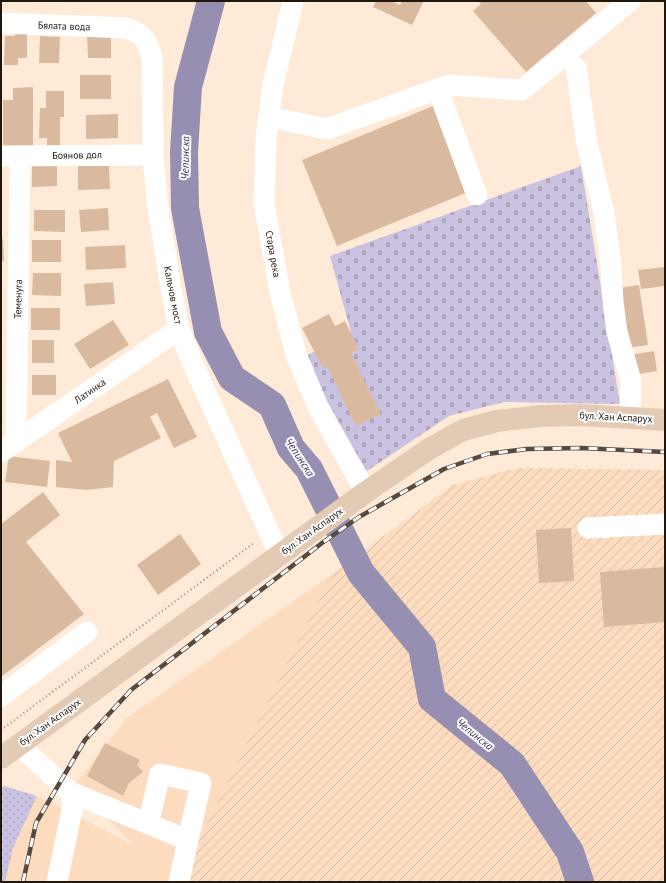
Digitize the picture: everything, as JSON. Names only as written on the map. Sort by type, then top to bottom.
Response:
[{"type":"main road","name":"бул. Хан Аспарух","points":[[1,758],[279,554],[429,448],[470,428],[498,421],[540,416],[580,415],[665,420]]},
{"type":"street","name":"Стара река","points":[[293,1],[273,85],[266,137],[264,203],[280,293],[296,354],[318,408],[366,492]]},
{"type":"street","points":[[269,116],[327,129],[449,85],[522,90],[630,1]]},
{"type":"street","name":"Бялата вода","points":[[1,23],[127,28]]},
{"type":"street","name":"Калъчов мост","points":[[127,28],[140,33],[148,45],[152,58],[153,155],[164,244],[180,329],[194,366],[279,554]]},
{"type":"street","points":[[576,68],[587,143],[604,213],[611,266],[613,302],[617,332],[630,381],[630,418]]},
{"type":"street","points":[[438,90],[477,194]]},
{"type":"street","name":"Боянов дол","points":[[10,156],[153,155]]},
{"type":"street","name":"Теменуга","points":[[8,447],[10,156]]},
{"type":"street","name":"Латинка","points":[[8,447],[180,329]]},
{"type":"street","points":[[588,528],[665,524]]},
{"type":"street","points":[[1,696],[87,632]]},
{"type":"street","points":[[19,745],[70,792],[188,840]]},
{"type":"street","points":[[148,824],[160,774],[201,783],[179,882]]},
{"type":"street","points":[[57,882],[73,805],[70,792]]},
{"type":"path","points":[[1,730],[269,532]]},
{"type":"shaded area","points":[[517,468],[665,470],[665,882],[185,882],[189,859],[331,575],[453,485]]},
{"type":"shaded area","points":[[331,575],[189,859],[185,882],[5,882],[13,848],[37,796],[134,845],[74,785],[128,717]]},
{"type":"green space","points":[[581,166],[620,404],[504,402],[449,416],[364,473],[304,357],[351,332],[330,256]]},
{"type":"green space","points":[[4,786],[37,796],[13,848],[5,882],[1,882],[1,788]]},
{"type":"building","points":[[376,1],[391,1],[400,5],[402,1],[424,1],[412,25],[373,7]]},
{"type":"building","points":[[478,1],[586,1],[596,13],[526,72],[473,11],[481,4]]},
{"type":"building","points":[[15,30],[27,30],[27,58],[18,58],[18,65],[4,65],[5,36],[15,36]]},
{"type":"building","points":[[111,34],[111,58],[88,58],[87,35]]},
{"type":"building","points":[[40,36],[60,37],[59,63],[39,63]]},
{"type":"building","points":[[80,75],[111,75],[111,99],[80,99]]},
{"type":"building","points":[[33,87],[33,149],[3,149],[3,100],[13,100],[13,88]]},
{"type":"building","points":[[46,91],[64,91],[64,117],[60,117],[60,148],[47,148],[47,138],[39,138],[40,108],[46,108]]},
{"type":"building","points":[[433,106],[468,192],[337,246],[302,160]]},
{"type":"building","points":[[118,114],[118,138],[86,139],[86,115]]},
{"type":"building","points":[[32,164],[57,164],[57,186],[32,187]]},
{"type":"building","points":[[78,166],[109,166],[110,189],[78,190]]},
{"type":"building","points":[[108,208],[109,230],[81,232],[79,210]]},
{"type":"building","points":[[34,210],[65,210],[65,232],[34,231]]},
{"type":"building","points":[[1,239],[3,239],[4,261],[1,261]]},
{"type":"building","points":[[32,240],[61,240],[61,262],[32,262]]},
{"type":"building","points":[[125,245],[126,268],[86,270],[85,247]]},
{"type":"building","points":[[665,267],[665,286],[641,289],[638,270]]},
{"type":"building","points":[[33,273],[61,273],[61,296],[32,295]]},
{"type":"building","points":[[113,282],[115,304],[86,306],[84,284]]},
{"type":"building","points":[[639,285],[648,345],[627,348],[618,288]]},
{"type":"building","points":[[31,308],[60,308],[60,330],[31,330]]},
{"type":"building","points":[[329,314],[335,326],[345,321],[359,349],[351,353],[381,414],[356,426],[327,366],[323,368],[302,328]]},
{"type":"building","points":[[113,320],[129,345],[90,369],[74,344]]},
{"type":"building","points":[[32,340],[54,340],[54,363],[32,363]]},
{"type":"building","points":[[654,351],[657,371],[633,375],[630,355]]},
{"type":"building","points":[[32,375],[56,375],[56,395],[32,395]]},
{"type":"building","points":[[168,379],[197,437],[174,448],[157,413],[150,417],[161,438],[114,461],[113,487],[86,490],[56,487],[56,460],[72,462],[58,433]]},
{"type":"building","points":[[9,456],[50,461],[47,487],[5,482]]},
{"type":"building","points":[[43,492],[60,515],[26,542],[84,614],[1,677],[1,524]]},
{"type":"building","points":[[571,528],[574,581],[539,583],[536,530]]},
{"type":"building","points":[[180,534],[201,564],[158,595],[137,565]]},
{"type":"building","points":[[665,567],[665,622],[604,627],[600,572]]},
{"type":"building","points":[[105,743],[140,760],[137,765],[143,772],[129,783],[123,796],[87,776]]},
{"type":"waterway","name":"Чепинска","points":[[211,1],[188,87],[184,152],[185,208],[208,332],[232,378],[272,405],[291,448],[309,469],[361,573],[422,647],[432,699],[512,764],[570,852],[580,882]]},
{"type":"railway","points":[[23,882],[36,823],[85,740],[131,690],[322,543],[359,517],[444,469],[487,454],[527,449],[581,448],[665,452]]}]
